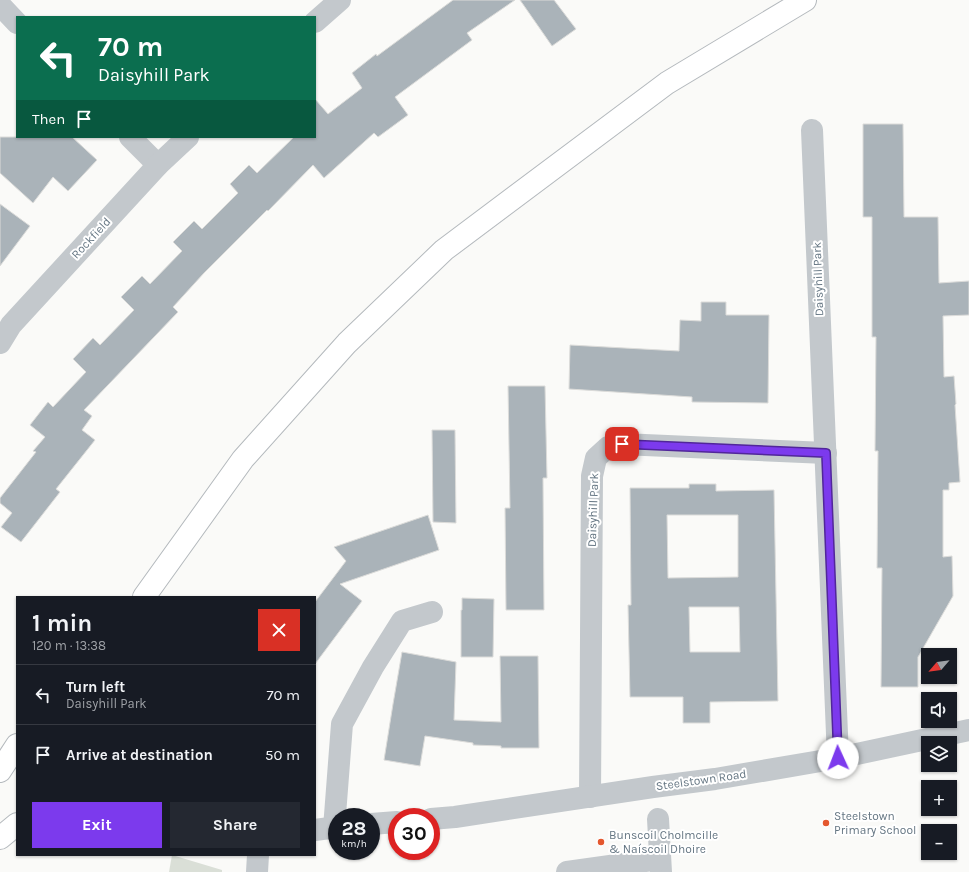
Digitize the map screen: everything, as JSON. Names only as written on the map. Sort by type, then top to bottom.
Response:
[{"type":"highway","points":[[145,596],[243,459],[347,343],[444,250],[667,83],[805,0]]},
{"type":"highway","points":[[0,771],[16,747]]},
{"type":"highway","points":[[0,838],[16,825]]},
{"type":"street","points":[[316,21],[340,0]]},
{"type":"street","points":[[0,5],[16,21]]},
{"type":"street","name":"Daisyhill Park","points":[[812,130],[838,758]]},
{"type":"street","points":[[131,138],[158,165]]},
{"type":"street","name":"Rockfield","points":[[0,344],[5,321],[158,165],[187,138]]},
{"type":"street","name":"Daisyhill Park","points":[[590,797],[592,476],[596,458],[608,447],[622,444],[826,453]]},
{"type":"street","points":[[332,808],[342,724],[373,667],[402,621],[432,612]]},
{"type":"street","name":"Steelstown Road","points":[[440,818],[715,779],[838,758],[969,730]]},
{"type":"street","points":[[567,872],[661,866],[658,819]]},
{"type":"street","points":[[257,872],[258,856]]},
{"type":"shaded area","points":[[172,856],[222,870],[222,872],[169,872]]},
{"type":"building","points":[[453,0],[515,0],[467,33],[472,40],[395,97],[408,115],[378,137],[374,133],[324,178],[313,165],[204,273],[173,307],[178,312],[84,410],[92,416],[82,430],[95,440],[56,489],[60,492],[21,542],[1,527],[12,513],[0,503],[0,498],[36,452],[33,451],[45,437],[30,425],[48,402],[53,407],[86,372],[73,359],[93,338],[100,345],[134,310],[121,297],[142,276],[150,284],[182,251],[173,242],[194,221],[202,229],[238,193],[230,184],[249,165],[257,173],[293,138],[316,138],[316,100],[328,114],[362,88],[352,73],[376,54],[377,56]]},
{"type":"building","points":[[520,0],[554,0],[576,29],[552,46]]},
{"type":"building","points":[[863,124],[903,124],[904,217],[938,217],[939,283],[969,281],[969,315],[943,316],[944,377],[954,376],[960,482],[949,483],[949,490],[943,490],[943,557],[952,556],[953,596],[923,648],[921,648],[918,657],[918,687],[881,687],[882,568],[877,568],[878,451],[875,451],[876,337],[872,337],[872,217],[863,217]]},
{"type":"building","points":[[0,137],[73,138],[97,160],[68,191],[53,177],[33,203],[0,173]]},
{"type":"building","points":[[0,204],[30,226],[0,266]]},
{"type":"building","points":[[701,302],[726,302],[726,315],[769,315],[768,403],[692,402],[692,397],[569,389],[570,345],[679,351],[680,320],[701,321]]},
{"type":"building","points":[[508,386],[545,386],[547,478],[543,478],[544,610],[506,610],[505,508],[510,508]]},
{"type":"building","points":[[432,430],[455,430],[456,523],[433,522]]},
{"type":"building","points":[[689,484],[716,484],[716,491],[774,490],[778,701],[710,702],[710,723],[683,723],[683,697],[630,697],[628,605],[631,605],[630,488],[689,488]],"holes":[[[667,515],[738,515],[738,577],[668,578]],[[689,607],[739,607],[740,652],[690,652]]]},
{"type":"building","points":[[428,515],[439,550],[340,584],[362,601],[316,663],[316,601],[346,561],[334,547]]},
{"type":"building","points":[[462,598],[494,599],[493,657],[461,657]]},
{"type":"building","points":[[402,652],[456,662],[454,720],[501,722],[500,656],[538,656],[539,748],[501,748],[501,746],[473,745],[473,743],[425,736],[420,766],[384,760]]},
{"type":"place","name":"Steelstown Primary School","points":[[826,823]]},
{"type":"place","name":"Bunscoil Cholmcille & Naíscoil Dhoire","points":[[601,842]]},
{"type":"route","points":[[622,444],[826,453],[838,758]]}]
